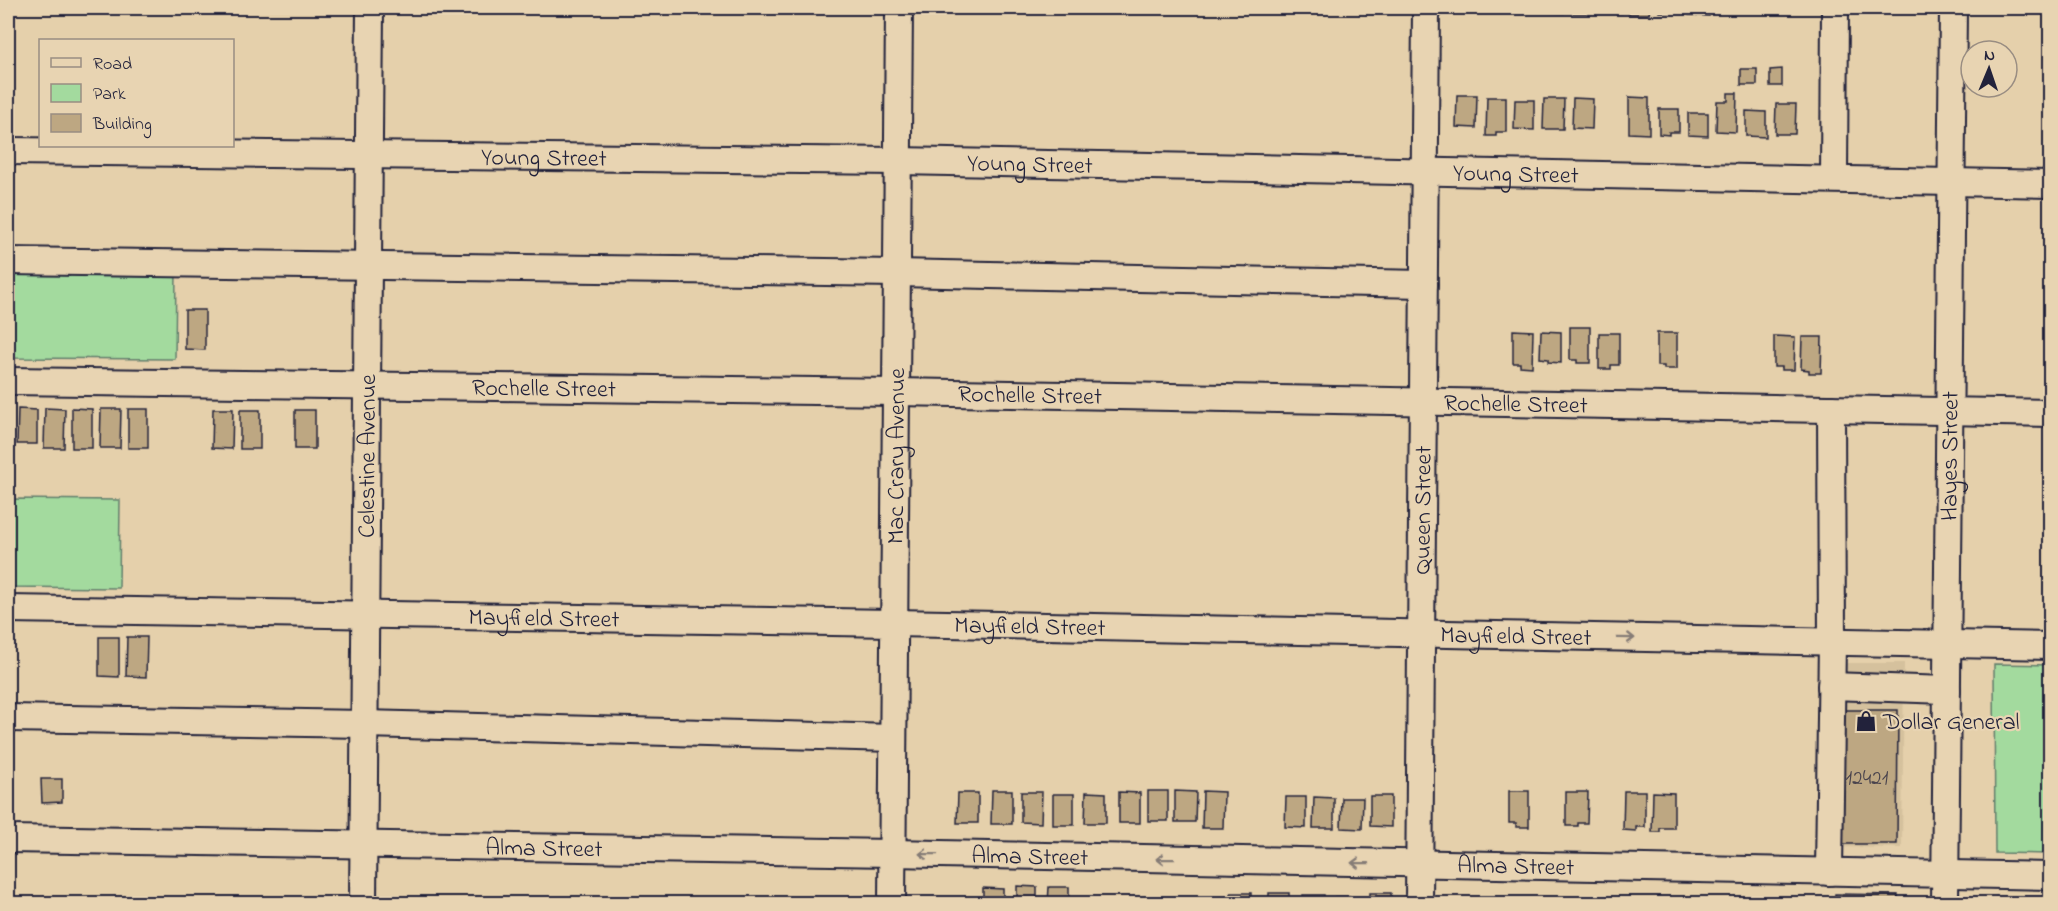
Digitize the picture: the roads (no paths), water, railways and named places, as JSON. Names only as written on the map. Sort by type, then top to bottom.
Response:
[{"type":"street","name":"Celestine Avenue","points":[[363,903],[370,8]]},
{"type":"street","name":"Mac Crary Avenue","points":[[892,903],[899,8]]},
{"type":"street","name":"Queen Street","points":[[1419,903],[1426,8]]},
{"type":"street","points":[[1834,179],[1835,8]]},
{"type":"street","name":"Hayes Street","points":[[1945,903],[1953,8]]},
{"type":"street","name":"Young Street","points":[[8,151],[898,161],[2050,184]]},
{"type":"street","points":[[8,261],[897,273],[1424,284]]},
{"type":"street","name":"Rochelle Street","points":[[8,381],[896,392],[2050,413]]},
{"type":"street","points":[[1829,872],[1832,641],[1831,409]]},
{"type":"street","name":"Mayfield Street","points":[[8,609],[894,623],[2050,646]]},
{"type":"street","points":[[1831,686],[1947,690]]},
{"type":"street","points":[[8,718],[365,724],[893,738]]},
{"type":"street","name":"Alma Street","points":[[8,839],[892,853],[2050,876]]},
{"type":"place","name":"Dollar General","points":[[1866,721]]}]
